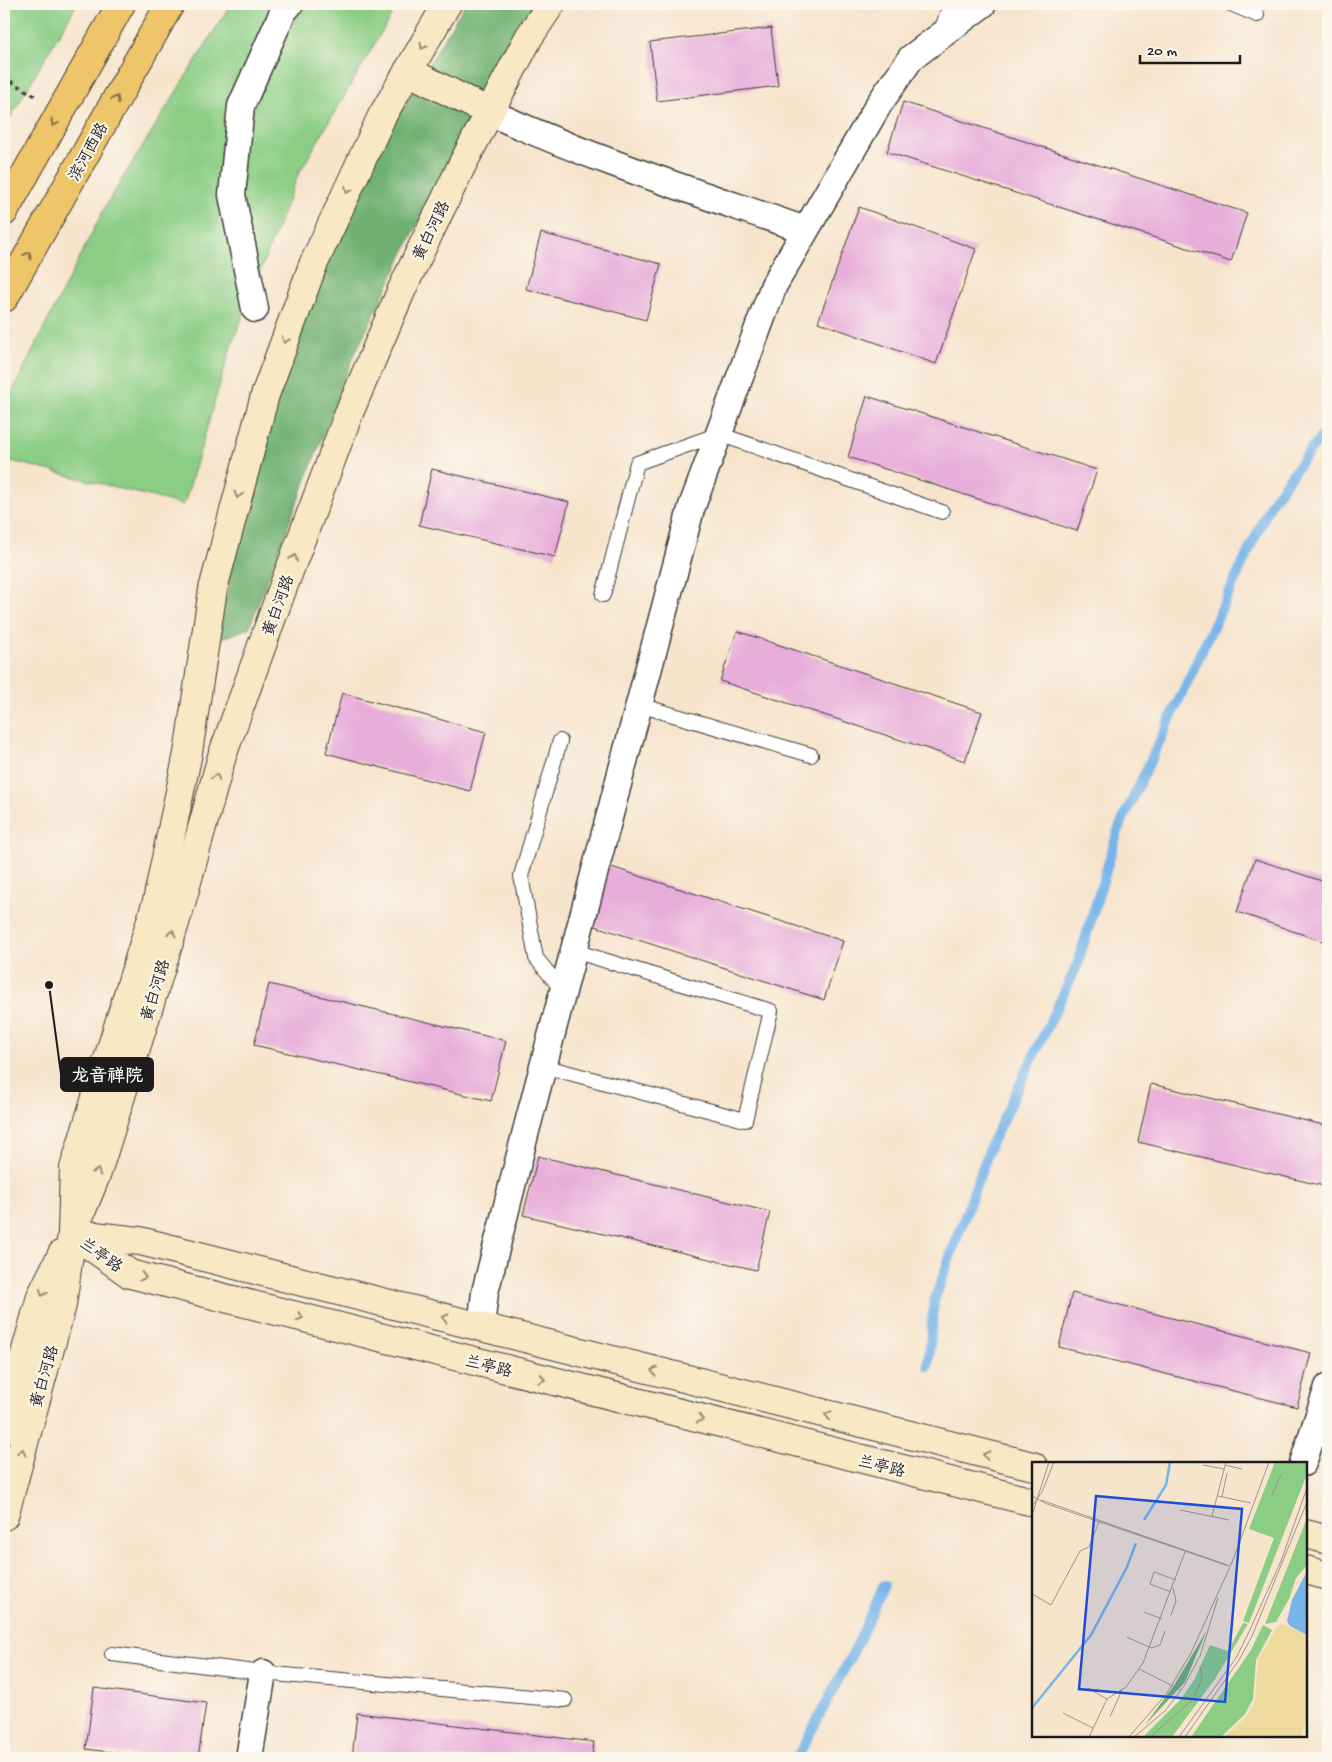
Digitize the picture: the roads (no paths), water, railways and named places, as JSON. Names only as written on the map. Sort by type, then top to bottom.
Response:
[{"type":"main road","points":[[4,212],[121,4]]},
{"type":"main road","name":"滨河西路","points":[[4,298],[170,4]]},
{"type":"street","points":[[255,309],[232,195],[241,106],[283,12],[290,4]]},
{"type":"street","name":"黄白河路","points":[[4,1516],[62,1306],[72,1233],[74,1168],[157,901],[188,753],[213,589],[265,395],[313,266],[382,116],[447,4]]},
{"type":"street","name":"黄白河路","points":[[4,1430],[41,1296],[72,1233],[96,1173],[180,907],[222,756],[349,413],[402,290],[461,167],[529,37],[551,4]]},
{"type":"street","points":[[481,1327],[485,1292],[543,1066],[692,509],[774,285],[879,104],[911,58],[983,4]]},
{"type":"street","points":[[408,71],[489,112],[604,160],[805,230]]},
{"type":"street","name":"兰亭路","points":[[72,1233],[140,1241],[1032,1466]]},
{"type":"street","name":"兰亭路","points":[[72,1233],[130,1274],[1032,1502]]},
{"type":"street","points":[[1303,1462],[1328,1387]]},
{"type":"street","points":[[1307,1534],[1328,1540]]},
{"type":"street","points":[[1307,1570],[1328,1576]]},
{"type":"street","points":[[249,1758],[263,1673]]},
{"type":"lane","points":[[939,36],[950,4]]},
{"type":"lane","points":[[1231,4],[1257,15]]},
{"type":"lane","points":[[603,595],[637,463],[719,434],[942,512]]},
{"type":"lane","points":[[639,705],[811,755]]},
{"type":"lane","points":[[560,741],[521,876],[536,958],[563,991]]},
{"type":"lane","points":[[543,1066],[745,1120],[771,1011],[574,951]]},
{"type":"lane","points":[[112,1654],[263,1673],[565,1700]]},
{"type":"waterway","points":[[928,1366],[934,1301],[992,1142],[1077,966],[1119,828],[1272,501],[1328,427]]},
{"type":"waterway","points":[[797,1758],[857,1645],[884,1585]]},
{"type":"place","name":"龙音禅院","points":[[49,985]]}]
